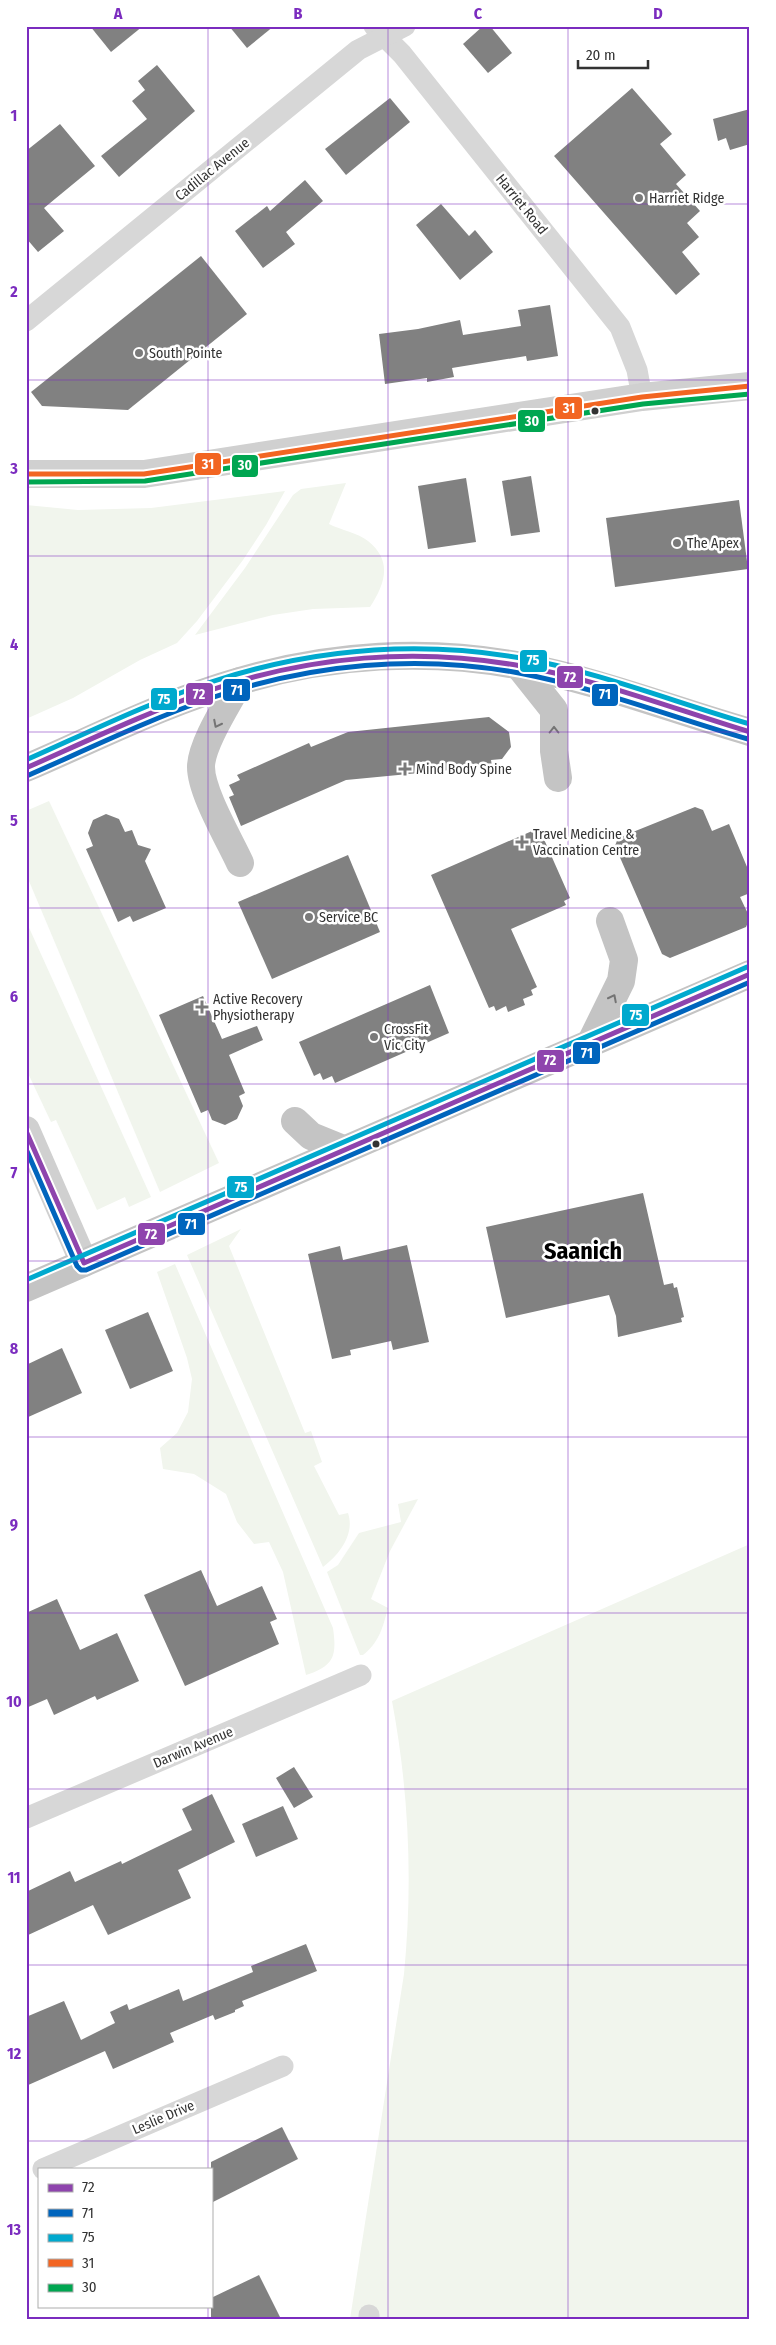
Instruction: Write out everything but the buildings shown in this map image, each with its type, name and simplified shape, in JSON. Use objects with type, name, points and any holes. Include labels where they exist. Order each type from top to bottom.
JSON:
[{"type":"highway","points":[[26,768],[159,710],[240,680],[310,665],[409,656],[468,658],[568,676],[677,710],[749,736]]},
{"type":"highway","points":[[519,666],[554,710],[554,751],[558,778]]},
{"type":"highway","points":[[240,680],[205,749],[201,768],[205,788],[240,863]]},
{"type":"highway","points":[[591,1042],[622,981],[624,960],[610,921]]},
{"type":"highway","points":[[26,1288],[745,973]]},
{"type":"highway","points":[[295,1121],[311,1136],[344,1149]]},
{"type":"street","name":"Cadillac Avenue","points":[[26,321],[358,50],[378,31],[405,26]]},
{"type":"street","name":"Harriet Road","points":[[378,31],[402,54],[620,327],[637,370],[642,397]]},
{"type":"street","points":[[26,474],[144,474],[642,397],[750,386]]},
{"type":"street","points":[[26,1130],[84,1263]]},
{"type":"street","name":"Darwin Avenue","points":[[26,1818],[361,1675]]},
{"type":"street","name":"Leslie Drive","points":[[46,2168],[283,2066]]},
{"type":"street","points":[[26,2176],[38,2171]]},
{"type":"shaded area","points":[[346,483],[329,524],[364,538],[376,549],[381,557],[384,565],[383,581],[370,607],[313,609],[273,615],[195,635],[245,568],[293,495],[301,489]]},
{"type":"shaded area","points":[[285,491],[243,560],[197,621],[177,643],[140,660],[73,698],[26,719],[26,505],[78,510],[151,508]]},
{"type":"shaded area","points":[[49,801],[219,1163],[160,1192],[26,874],[26,811]]},
{"type":"shaded area","points":[[26,921],[151,1197],[129,1207],[125,1197],[97,1210],[56,1120],[51,1122],[26,1069]]},
{"type":"shaded area","points":[[241,1229],[229,1246],[305,1433],[311,1431],[322,1462],[314,1466],[339,1515],[348,1513],[350,1521],[348,1536],[340,1550],[323,1567],[187,1255]]},
{"type":"shaded area","points":[[175,1264],[333,1628],[334,1653],[332,1659],[323,1668],[306,1675],[283,1572],[269,1542],[254,1544],[237,1522],[226,1494],[194,1474],[163,1469],[160,1448],[177,1433],[188,1412],[192,1379],[187,1358],[157,1272]]},
{"type":"shaded area","points":[[418,1499],[390,1551],[371,1599],[388,1608],[382,1628],[373,1645],[363,1655],[360,1655],[327,1572],[338,1565],[359,1533],[401,1522],[398,1504]]},
{"type":"shaded area","points":[[750,1544],[750,2319],[350,2319],[404,1974],[407,1940],[409,1871],[406,1803],[392,1701]]},
{"type":"transit line","name":"31","points":[[26,474],[144,474],[642,397],[750,386]]},
{"type":"transit line","name":"30","points":[[26,482],[145,481],[643,404],[750,394]]},
{"type":"transit line","name":"75","points":[[26,760],[141,709],[211,682],[287,662],[326,655],[403,649],[482,653],[550,664],[608,679],[750,724]]},
{"type":"transit line","name":"72","points":[[26,768],[141,717],[248,678],[325,662],[403,656],[482,660],[550,672],[608,687],[750,732]]},
{"type":"transit line","name":"71","points":[[29,775],[167,715],[214,697],[251,686],[327,670],[404,664],[481,667],[548,679],[748,739]]},
{"type":"transit line","name":"75","points":[[26,1280],[747,967]]},
{"type":"transit line","name":"72","points":[[26,1131],[84,1263],[750,974]]},
{"type":"transit line","name":"71","points":[[26,1149],[77,1266],[81,1270],[86,1270],[750,982]]},
{"type":"place","name":"Harriet Ridge","points":[[639,198]]},
{"type":"place","name":"South Pointe","points":[[139,353]]},
{"type":"place","name":"The Apex","points":[[677,543]]},
{"type":"place","name":"Mind Body Spine","points":[[405,769]]},
{"type":"place","name":"Travel Medicine & Vaccination Centre","points":[[522,842]]},
{"type":"place","name":"Service BC","points":[[309,917]]},
{"type":"place","name":"Active Recovery Physiotherapy","points":[[202,1007]]},
{"type":"place","name":"CrossFit Vic City","points":[[374,1037]]},
{"type":"district","name":"Saanich","points":[[583,1251]]}]
